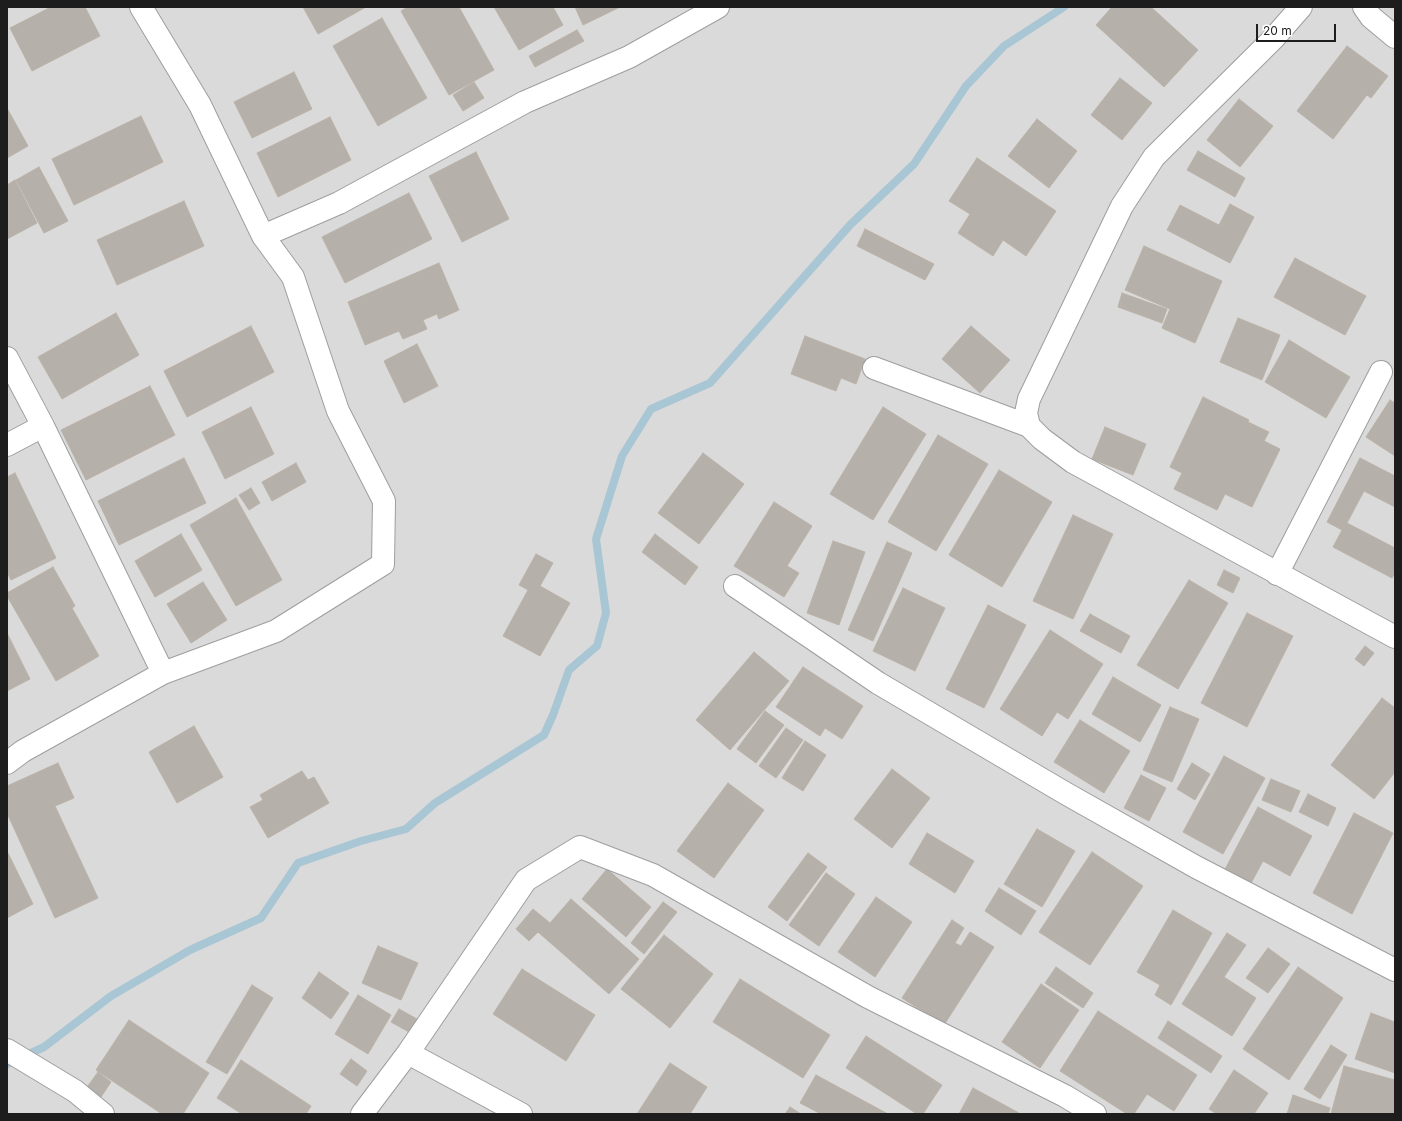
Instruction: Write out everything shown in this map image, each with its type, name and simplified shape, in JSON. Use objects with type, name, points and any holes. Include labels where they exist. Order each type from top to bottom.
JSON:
[{"type":"street","points":[[7,763],[22,750],[163,673],[276,631],[383,564],[384,501],[338,411],[293,277],[263,236],[200,105],[142,7]]},
{"type":"street","points":[[263,236],[339,203],[525,102],[628,57],[718,7]]},
{"type":"street","points":[[1029,426],[1026,413],[1029,399],[1126,200],[1154,157],[1273,39],[1301,7]]},
{"type":"street","points":[[1372,10],[1395,36]]},
{"type":"street","points":[[7,358],[43,426],[163,673]]},
{"type":"street","points":[[874,368],[1029,426],[1042,439],[1073,462],[1395,637]]},
{"type":"street","points":[[1277,574],[1382,372]]},
{"type":"street","points":[[7,445],[43,426]]},
{"type":"street","points":[[735,586],[878,683],[1065,793],[1196,867],[1395,970]]},
{"type":"street","points":[[362,1114],[408,1053],[526,880],[580,847],[653,875],[868,997],[1065,1096],[1095,1114]]},
{"type":"street","points":[[7,1050],[75,1091],[104,1114]]},
{"type":"street","points":[[408,1053],[521,1114]]},
{"type":"shaded area","points":[[7,7],[1395,7],[1395,1114],[7,1114]]},
{"type":"building","points":[[51,7],[85,7],[100,36],[32,71],[10,28]]},
{"type":"building","points":[[303,7],[366,7],[318,34]]},
{"type":"building","points":[[408,7],[459,7],[494,70],[449,95],[401,11]]},
{"type":"building","points":[[494,7],[553,7],[563,25],[519,50]]},
{"type":"building","points":[[575,7],[620,7],[583,25]]},
{"type":"building","points":[[1112,7],[1151,7],[1198,50],[1164,87],[1096,25]]},
{"type":"building","points":[[382,18],[427,98],[378,126],[333,46]]},
{"type":"building","points":[[577,30],[584,41],[535,67],[529,56]]},
{"type":"building","points":[[1347,46],[1388,76],[1371,98],[1367,95],[1333,139],[1297,111]]},
{"type":"building","points":[[294,72],[312,109],[252,138],[234,102]]},
{"type":"building","points":[[1120,78],[1152,103],[1122,140],[1091,115]]},
{"type":"building","points":[[474,82],[484,98],[463,111],[453,95]]},
{"type":"building","points":[[1239,99],[1273,126],[1240,167],[1207,140]]},
{"type":"building","points":[[7,108],[28,146],[7,158]]},
{"type":"building","points":[[141,116],[163,162],[74,205],[52,159]]},
{"type":"building","points":[[330,117],[351,160],[278,197],[257,153]]},
{"type":"building","points":[[1037,119],[1077,151],[1049,188],[1008,156]]},
{"type":"building","points":[[1198,151],[1245,178],[1235,197],[1187,170]]},
{"type":"building","points":[[476,152],[509,219],[462,242],[429,176]]},
{"type":"building","points":[[977,158],[1056,211],[1026,256],[1003,240],[993,256],[958,233],[970,214],[949,201]]},
{"type":"building","points":[[39,167],[68,221],[44,233],[16,180]]},
{"type":"building","points":[[15,180],[37,223],[7,239],[7,185]]},
{"type":"building","points":[[409,193],[432,239],[345,283],[322,237]]},
{"type":"building","points":[[184,201],[204,246],[117,285],[97,240]]},
{"type":"building","points":[[1230,204],[1254,217],[1230,263],[1167,230],[1180,205],[1219,225]]},
{"type":"building","points":[[865,229],[934,264],[925,280],[857,246]]},
{"type":"building","points":[[1144,246],[1222,281],[1195,343],[1162,328],[1170,309],[1125,290]]},
{"type":"building","points":[[1295,258],[1366,296],[1345,335],[1274,297]]},
{"type":"building","points":[[439,263],[459,310],[439,319],[437,314],[423,320],[427,329],[403,339],[399,331],[365,345],[348,302]]},
{"type":"building","points":[[1122,293],[1167,309],[1162,323],[1118,307]]},
{"type":"building","points":[[116,313],[139,355],[62,399],[38,357]]},
{"type":"building","points":[[1238,318],[1280,335],[1262,380],[1220,362]]},
{"type":"building","points":[[251,326],[274,372],[187,417],[164,371]]},
{"type":"building","points":[[971,326],[1010,360],[980,393],[942,359]]},
{"type":"building","points":[[805,336],[865,359],[856,384],[841,378],[836,391],[791,374]]},
{"type":"building","points":[[1289,340],[1350,377],[1326,418],[1265,382]]},
{"type":"building","points":[[417,344],[438,386],[404,403],[384,361]]},
{"type":"building","points":[[150,386],[175,435],[86,480],[61,430]]},
{"type":"building","points":[[1203,397],[1249,420],[1248,422],[1269,432],[1264,441],[1280,449],[1252,507],[1225,494],[1217,510],[1174,489],[1182,473],[1170,467]]},
{"type":"building","points":[[1390,400],[1395,403],[1395,456],[1366,437]]},
{"type":"building","points":[[251,407],[274,454],[225,479],[202,432]]},
{"type":"building","points":[[883,407],[926,434],[873,520],[830,494]]},
{"type":"building","points":[[1105,427],[1146,444],[1133,475],[1092,459]]},
{"type":"building","points":[[938,435],[988,464],[936,551],[888,522]]},
{"type":"building","points":[[703,453],[744,484],[699,544],[658,513]]},
{"type":"building","points":[[184,458],[206,503],[119,545],[98,501]]},
{"type":"building","points":[[1360,458],[1395,476],[1395,507],[1364,491],[1347,523],[1395,548],[1395,572],[1392,578],[1333,547],[1342,530],[1327,522]]},
{"type":"building","points":[[296,463],[306,482],[272,501],[262,482]]},
{"type":"building","points":[[999,470],[1052,502],[1002,587],[949,555]]},
{"type":"building","points":[[15,473],[56,558],[11,580],[7,572],[7,477]]},
{"type":"building","points":[[251,488],[260,503],[249,510],[239,495]]},
{"type":"building","points":[[236,498],[282,580],[236,606],[190,525]]},
{"type":"building","points":[[774,502],[812,526],[787,566],[799,573],[784,597],[734,566]]},
{"type":"building","points":[[1073,515],[1113,534],[1073,619],[1033,601]]},
{"type":"building","points":[[181,534],[202,570],[155,597],[135,561]]},
{"type":"building","points":[[655,534],[698,567],[685,585],[642,552]]},
{"type":"building","points":[[833,541],[865,552],[839,625],[807,613]]},
{"type":"building","points":[[887,542],[912,553],[873,641],[848,630]]},
{"type":"building","points":[[536,554],[553,563],[540,586],[570,603],[540,656],[503,636],[528,590],[519,585]]},
{"type":"building","points":[[53,567],[75,606],[72,608],[99,656],[56,681],[7,596],[7,593]]},
{"type":"building","points":[[1224,570],[1240,578],[1233,593],[1217,585]]},
{"type":"building","points":[[1189,580],[1228,603],[1178,689],[1137,665]]},
{"type":"building","points":[[203,582],[227,620],[191,643],[167,604]]},
{"type":"building","points":[[903,588],[945,608],[915,671],[873,651]]},
{"type":"building","points":[[988,605],[1026,625],[984,708],[946,689]]},
{"type":"building","points":[[1247,613],[1293,636],[1247,727],[1201,703]]},
{"type":"building","points":[[1090,614],[1130,636],[1121,653],[1080,631]]},
{"type":"building","points":[[1050,630],[1103,664],[1068,719],[1057,712],[1042,736],[1000,709]]},
{"type":"building","points":[[7,633],[30,679],[7,691]]},
{"type":"building","points":[[1365,646],[1374,653],[1364,666],[1355,659]]},
{"type":"building","points":[[754,652],[789,681],[730,750],[696,720]]},
{"type":"building","points":[[803,667],[863,706],[842,739],[825,728],[820,736],[776,707]]},
{"type":"building","points":[[1113,677],[1161,705],[1140,742],[1092,714]]},
{"type":"building","points":[[1382,698],[1395,708],[1395,772],[1374,799],[1331,765]]},
{"type":"building","points":[[1170,707],[1199,719],[1172,782],[1143,770]]},
{"type":"building","points":[[765,711],[784,725],[756,763],[737,749]]},
{"type":"building","points":[[1080,720],[1130,751],[1104,793],[1054,762]]},
{"type":"building","points":[[194,726],[223,777],[177,803],[149,752]]},
{"type":"building","points":[[786,728],[803,740],[776,778],[759,766]]},
{"type":"building","points":[[805,741],[826,755],[803,791],[782,778]]},
{"type":"building","points":[[1224,756],[1265,778],[1223,854],[1183,832]]},
{"type":"building","points":[[58,763],[74,798],[55,806],[98,898],[55,918],[7,813],[7,786]]},
{"type":"building","points":[[1192,763],[1210,774],[1195,800],[1177,789]]},
{"type":"building","points":[[892,769],[930,798],[892,848],[854,819]]},
{"type":"building","points":[[302,771],[308,780],[314,777],[329,803],[268,838],[250,807],[263,800],[260,795]]},
{"type":"building","points":[[1141,775],[1166,788],[1149,821],[1124,808]]},
{"type":"building","points":[[1271,779],[1300,791],[1291,812],[1262,800]]},
{"type":"building","points":[[728,783],[764,810],[714,878],[677,851]]},
{"type":"building","points":[[1308,794],[1336,808],[1328,826],[1299,812]]},
{"type":"building","points":[[1258,807],[1312,836],[1290,876],[1263,861],[1249,887],[1223,873]]},
{"type":"building","points":[[1354,813],[1393,833],[1352,914],[1313,893]]},
{"type":"building","points":[[1037,829],[1075,851],[1042,907],[1004,884]]},
{"type":"building","points":[[927,833],[974,861],[955,893],[909,864]]},
{"type":"building","points":[[7,851],[33,904],[7,918]]},
{"type":"building","points":[[1092,852],[1143,886],[1090,965],[1039,932]]},
{"type":"building","points":[[808,853],[827,867],[787,921],[768,907]]},
{"type":"building","points":[[607,869],[651,907],[626,937],[582,899]]},
{"type":"building","points":[[826,873],[855,894],[819,946],[789,925]]},
{"type":"building","points":[[999,888],[1036,911],[1021,935],[985,911]]},
{"type":"building","points":[[876,897],[912,922],[875,977],[838,952]]},
{"type":"building","points":[[571,899],[639,959],[609,994],[538,932],[529,941],[516,929],[533,909],[550,923]]},
{"type":"building","points":[[663,902],[677,912],[644,954],[631,943]]},
{"type":"building","points":[[1173,910],[1212,933],[1171,1005],[1155,995],[1160,985],[1137,972]]},
{"type":"building","points":[[952,920],[964,928],[955,943],[961,946],[970,932],[994,947],[944,1025],[902,998]]},
{"type":"building","points":[[1227,933],[1246,945],[1224,977],[1256,998],[1232,1036],[1182,1004]]},
{"type":"building","points":[[664,935],[713,974],[670,1028],[621,989]]},
{"type":"building","points":[[378,946],[418,963],[401,1000],[362,983]]},
{"type":"building","points":[[1268,948],[1290,964],[1268,993],[1246,978]]},
{"type":"building","points":[[1056,967],[1093,993],[1083,1008],[1045,983]]},
{"type":"building","points":[[1298,967],[1343,998],[1289,1080],[1243,1049]]},
{"type":"building","points":[[522,969],[595,1015],[566,1061],[493,1014]]},
{"type":"building","points":[[319,972],[349,993],[331,1019],[302,998]]},
{"type":"building","points":[[740,979],[830,1035],[803,1078],[713,1022]]},
{"type":"building","points":[[1041,984],[1079,1010],[1040,1068],[1002,1042]]},
{"type":"building","points":[[252,985],[273,998],[227,1074],[206,1062]]},
{"type":"building","points":[[358,995],[391,1015],[368,1054],[335,1034]]},
{"type":"building","points":[[399,1009],[417,1019],[409,1032],[391,1022]]},
{"type":"building","points":[[1098,1011],[1197,1075],[1174,1111],[1147,1094],[1134,1114],[1127,1114],[1060,1071]]},
{"type":"building","points":[[1371,1013],[1395,1022],[1395,1073],[1355,1059]]},
{"type":"building","points":[[129,1020],[209,1073],[183,1114],[162,1114],[96,1070]]},
{"type":"building","points":[[1168,1021],[1222,1056],[1211,1073],[1158,1038]]},
{"type":"building","points":[[866,1036],[942,1085],[923,1114],[917,1114],[846,1068]]},
{"type":"building","points":[[1331,1045],[1347,1055],[1320,1099],[1304,1089]]},
{"type":"building","points":[[351,1059],[367,1071],[357,1086],[340,1074]]},
{"type":"building","points":[[241,1060],[311,1106],[306,1114],[242,1114],[217,1098]]},
{"type":"building","points":[[670,1063],[707,1087],[690,1114],[637,1114]]},
{"type":"building","points":[[1344,1066],[1395,1080],[1395,1114],[1331,1114]]},
{"type":"building","points":[[1234,1070],[1268,1093],[1254,1114],[1217,1114],[1209,1109]]},
{"type":"building","points":[[98,1072],[111,1082],[99,1100],[85,1090]]},
{"type":"building","points":[[816,1075],[888,1114],[821,1114],[800,1103]]},
{"type":"building","points":[[973,1088],[1019,1113],[1019,1114],[959,1114]]},
{"type":"building","points":[[1293,1095],[1330,1108],[1328,1114],[1287,1114]]},
{"type":"building","points":[[790,1107],[801,1114],[785,1114]]},
{"type":"waterway","points":[[7,1064],[44,1047],[111,996],[190,950],[261,918],[298,863],[361,841],[406,829],[435,803],[544,735],[553,715],[569,670],[597,646],[606,613],[596,539],[622,456],[651,409],[710,383],[850,225],[914,164],[966,86],[1004,46],[1064,7]]}]
